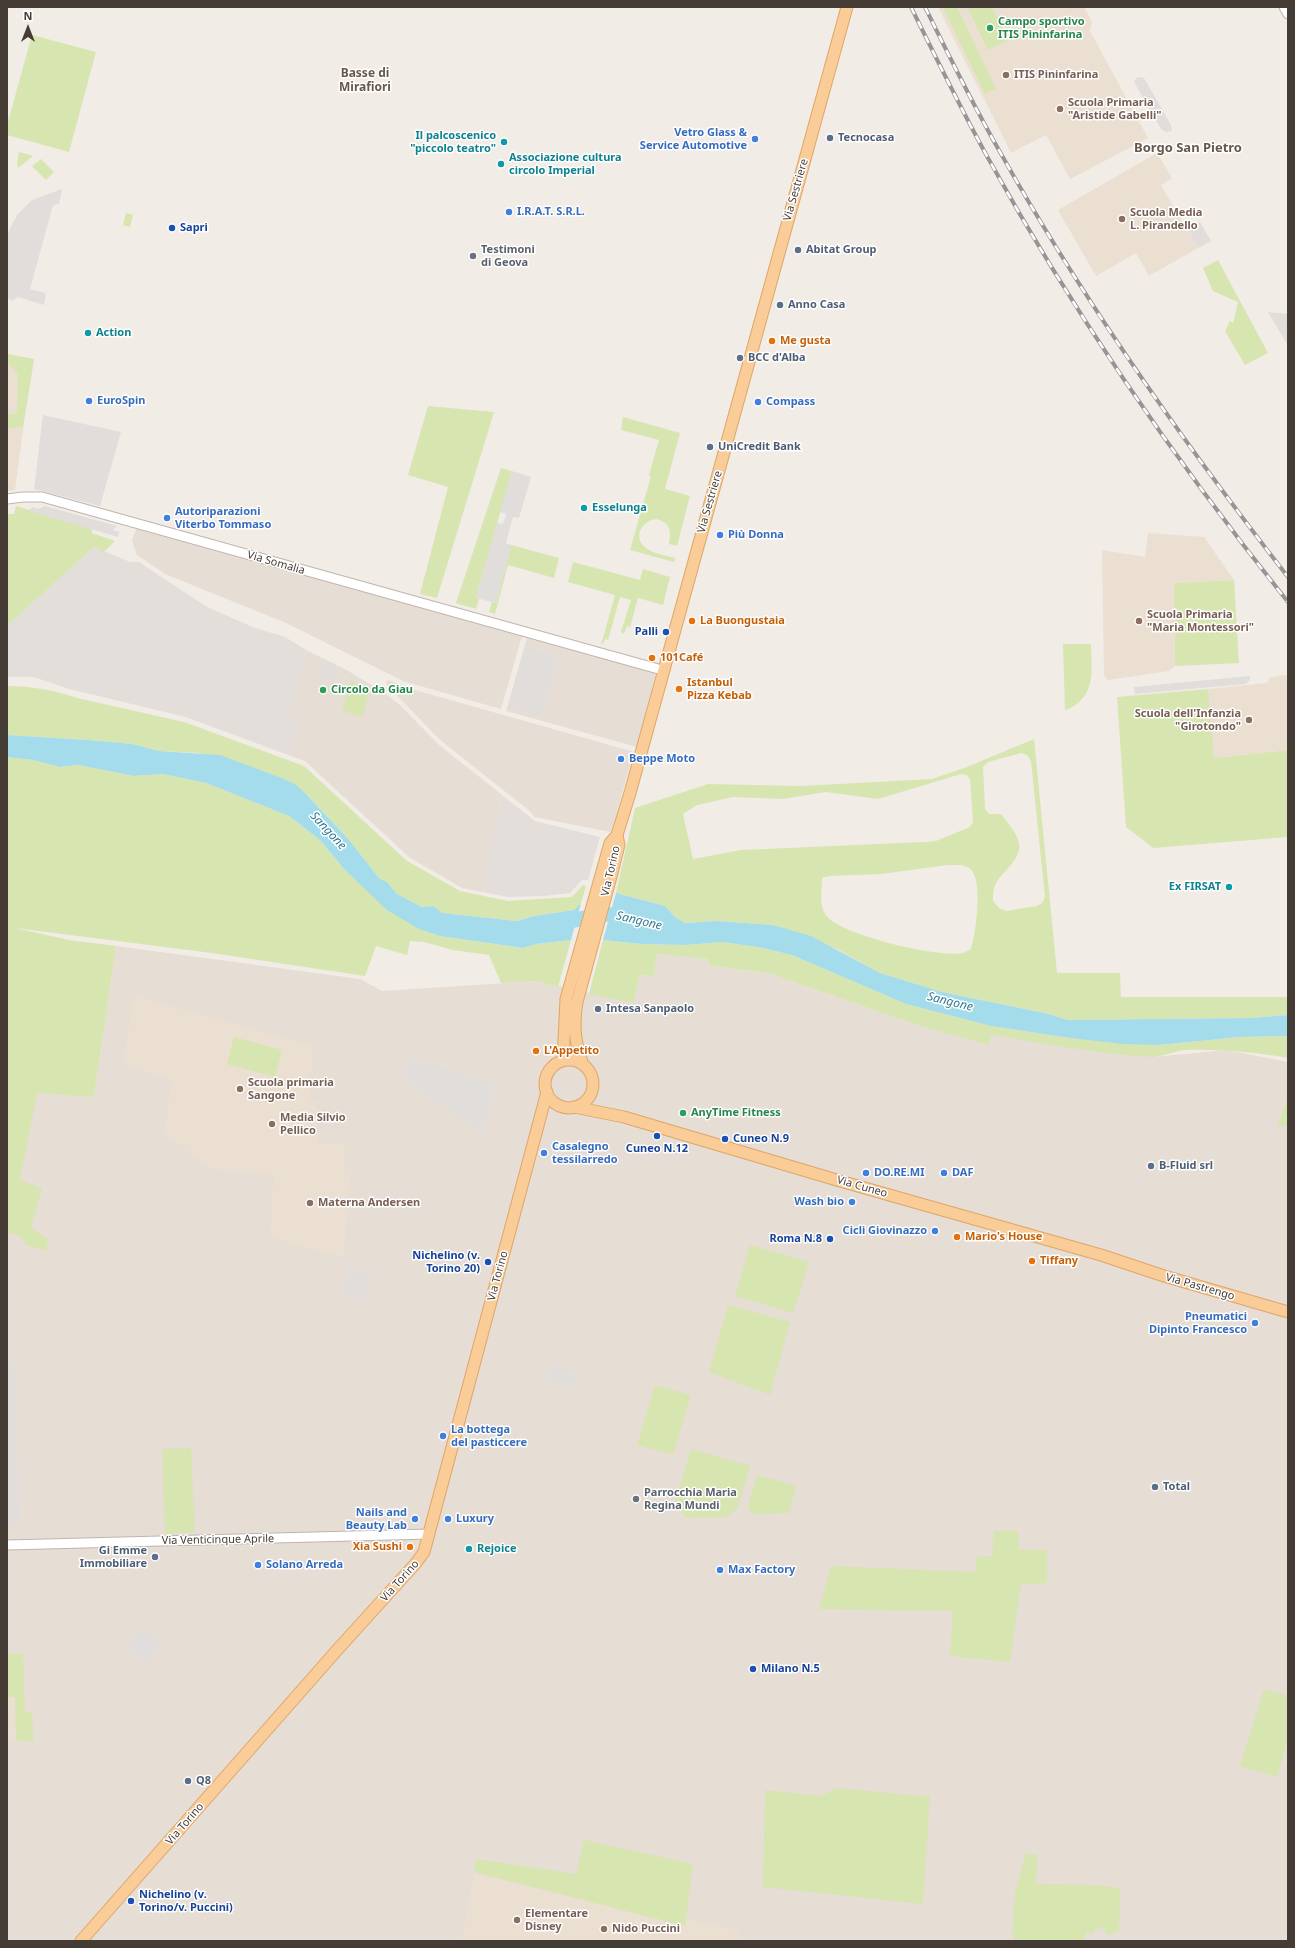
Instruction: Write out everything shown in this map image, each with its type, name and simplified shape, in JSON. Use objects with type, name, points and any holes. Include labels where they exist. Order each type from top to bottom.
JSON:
[{"type":"main road","name":"Via Sestriere","points":[[617,835],[630,793],[662,670],[751,356],[847,7]]},
{"type":"main road","name":"Via Torino","points":[[563,1061],[565,1006],[576,984],[607,871],[619,845],[617,835]]},
{"type":"main road","name":"Via Torino","points":[[576,984],[574,1034],[583,1066]]},
{"type":"main road","points":[[563,1061],[570,1061],[583,1066],[591,1077],[591,1094],[595,1103],[612,1113],[574,1107],[564,1108],[555,1104],[546,1094],[545,1082],[549,1071],[563,1061]]},
{"type":"main road","name":"Via Torino","points":[[81,1941],[338,1649],[416,1563],[424,1552],[546,1094]]},
{"type":"main road","points":[[574,1107],[583,1103],[591,1094]]},
{"type":"main road","points":[[538,1124],[550,1106],[555,1104]]},
{"type":"main road","name":"Via Cuneo","points":[[612,1113],[1112,1258]]},
{"type":"main road","name":"Via Pastrengo","points":[[1112,1258],[1164,1276],[1288,1312]]},
{"type":"street","points":[[1284,7],[1288,14]]},
{"type":"street","name":"Via Somalia","points":[[7,499],[42,497],[662,670]]},
{"type":"street","name":"Via Venticinque Aprile","points":[[7,1545],[428,1534]]},
{"type":"shaded area","points":[[938,7],[1084,7],[1092,22],[1090,31],[1148,138],[1070,179],[1046,135],[1011,153]]},
{"type":"shaded area","points":[[1136,78],[1144,78],[1171,125],[1172,131],[1166,132],[1161,129],[1152,114],[1134,82]]},
{"type":"shaded area","name":"Scuola Media L. Pirandello","points":[[1157,153],[1172,178],[1161,185],[1198,248],[1149,276],[1136,253],[1096,276],[1058,210]]},
{"type":"shaded area","points":[[62,189],[59,204],[53,205],[30,289],[46,293],[44,305],[18,297],[11,301],[7,297],[7,238],[10,228],[18,214],[32,200]]},
{"type":"shaded area","points":[[1200,222],[1211,241],[1198,248],[1187,229]]},
{"type":"shaded area","points":[[1268,312],[1288,314],[1288,344],[1287,344]]},
{"type":"shaded area","points":[[7,354],[34,359],[15,490],[7,491]]},
{"type":"shaded area","points":[[43,415],[121,432],[100,506],[34,489]]},
{"type":"shaded area","points":[[512,471],[531,477],[519,518],[513,517],[506,543],[511,545],[496,603],[476,598],[497,523],[503,524],[506,514],[500,512]]},
{"type":"shaded area","points":[[45,506],[117,526],[113,530],[119,532],[118,537],[29,511],[32,507],[38,509]]},
{"type":"shaded area","points":[[136,529],[522,636],[501,709],[403,681],[286,623],[165,574],[137,555],[132,541]]},
{"type":"shaded area","name":"Scuola Primaria \"Maria Montessori\"","points":[[1148,533],[1204,537],[1234,580],[1174,583],[1175,666],[1169,671],[1108,680],[1104,675],[1102,550],[1145,557]]},
{"type":"shaded area","points":[[94,547],[130,562],[139,562],[207,607],[255,628],[285,637],[308,651],[288,715],[299,726],[288,755],[186,717],[69,689],[34,677],[7,677],[7,626]]},
{"type":"shaded area","points":[[527,638],[656,673],[637,747],[506,711]]},
{"type":"shaded area","points":[[525,648],[558,657],[541,716],[509,707]]},
{"type":"shaded area","points":[[308,651],[345,669],[386,694],[400,705],[439,745],[502,795],[483,892],[462,888],[409,857],[305,761],[288,755],[299,726],[288,715]]},
{"type":"shaded area","points":[[322,659],[337,668],[333,683],[319,677],[318,674]]},
{"type":"shaded area","points":[[1250,676],[1250,680],[1246,684],[1135,694],[1134,687]]},
{"type":"shaded area","name":"Scuola dell'Infanzia \"Girotondo\"","points":[[1288,676],[1288,750],[1213,758],[1208,689],[1267,683],[1271,677]]},
{"type":"shaded area","points":[[388,680],[408,688],[634,752],[611,832],[534,817],[531,812],[439,739],[386,684]]},
{"type":"shaded area","points":[[502,795],[535,821],[600,837],[588,880],[582,880],[570,893],[544,896],[508,897],[483,892]]},
{"type":"shaded area","points":[[116,946],[360,979],[382,991],[537,981],[634,1003],[640,974],[654,977],[655,954],[709,959],[708,965],[768,973],[917,1025],[989,1044],[991,1035],[1154,1057],[1226,1050],[1288,1062],[1288,1941],[7,1941],[7,1082],[94,1097]]},
{"type":"shaded area","points":[[134,996],[313,1046],[309,1101],[317,1101],[318,1143],[345,1144],[345,1174],[350,1174],[344,1256],[292,1245],[270,1232],[274,1174],[212,1169],[164,1134],[172,1080],[123,1065]]},
{"type":"shaded area","points":[[409,1058],[495,1084],[482,1133],[404,1079]]},
{"type":"shaded area","points":[[348,1269],[373,1274],[365,1301],[344,1294]]},
{"type":"shaded area","points":[[7,1363],[14,1363],[20,1526],[7,1526]]},
{"type":"shaded area","points":[[551,1365],[579,1374],[574,1390],[546,1380]]},
{"type":"shaded area","points":[[143,1627],[163,1645],[146,1664],[125,1647]]},
{"type":"shaded area","points":[[7,1697],[15,1697],[16,1740],[7,1741]]},
{"type":"shaded area","points":[[474,1872],[685,1926],[686,1919],[738,1930],[738,1941],[462,1941]]},
{"type":"green space","points":[[943,7],[957,7],[996,89],[985,94]]},
{"type":"green space","name":"Campo sportivo ITIS Pininfarina","points":[[967,7],[992,7],[1008,40],[988,50]]},
{"type":"green space","points":[[32,35],[96,52],[69,152],[7,135],[7,125]]},
{"type":"green space","points":[[19,152],[33,156],[18,168],[17,164]]},
{"type":"green space","points":[[41,159],[54,172],[46,180],[32,166]]},
{"type":"green space","points":[[126,213],[133,215],[130,227],[123,225]]},
{"type":"green space","points":[[1218,260],[1268,353],[1245,365],[1225,331],[1230,321],[1233,323],[1238,302],[1213,291],[1203,268]]},
{"type":"green space","points":[[7,354],[34,359],[23,427],[7,429],[7,415],[17,413],[18,375],[7,361]]},
{"type":"green space","points":[[428,406],[494,412],[437,598],[420,594],[448,487],[408,475]]},
{"type":"green space","points":[[623,417],[680,433],[665,489],[690,496],[677,546],[669,544],[669,528],[665,523],[657,519],[647,522],[639,534],[641,543],[645,547],[655,553],[675,558],[674,562],[630,550],[651,476],[649,475],[659,440],[621,430]]},
{"type":"green space","points":[[501,468],[512,471],[476,598],[479,599],[476,609],[456,603]]},
{"type":"green space","points":[[16,506],[92,529],[92,533],[115,541],[104,552],[94,547],[7,626],[7,514],[14,514]]},
{"type":"green space","points":[[511,545],[559,558],[554,578],[508,565],[495,614],[489,612],[492,602],[496,603]]},
{"type":"green space","points":[[573,562],[640,580],[643,569],[670,577],[663,605],[638,598],[630,627],[627,626],[624,634],[621,632],[631,600],[620,597],[608,640],[605,639],[601,645],[615,595],[568,582]]},
{"type":"green space","points":[[1234,580],[1239,663],[1175,666],[1174,583]]},
{"type":"green space","points":[[1063,644],[1091,644],[1092,660],[1088,690],[1078,703],[1065,710]]},
{"type":"green space","points":[[351,681],[371,687],[362,717],[342,711]]},
{"type":"green space","points":[[7,686],[51,691],[184,722],[304,766],[407,861],[460,891],[508,901],[572,897],[583,885],[586,886],[581,903],[574,910],[534,916],[517,921],[441,913],[433,906],[422,907],[397,894],[387,882],[379,878],[350,841],[305,793],[200,753],[159,751],[133,744],[7,735]]},
{"type":"green space","points":[[1208,689],[1214,758],[1288,750],[1288,837],[1153,848],[1126,827],[1117,697]]},
{"type":"green space","points":[[1034,739],[1057,973],[1120,973],[1121,997],[1288,997],[1288,1015],[1250,1018],[1068,1020],[1049,1014],[942,992],[880,973],[837,949],[773,925],[717,921],[685,923],[675,917],[665,906],[616,893],[635,808],[708,784],[801,786],[932,779],[967,767]],"holes":[[[1021,753],[1027,755],[1031,761],[1045,897],[1042,903],[1037,906],[1006,911],[999,908],[993,901],[996,883],[1015,860],[1018,854],[1019,843],[1014,832],[1001,814],[989,814],[985,809],[983,767],[988,762]],[[961,774],[967,775],[970,780],[973,822],[970,827],[936,841],[741,850],[693,859],[683,814],[697,805],[733,797],[783,799],[826,792],[878,799]],[[948,865],[962,865],[969,868],[974,873],[978,894],[977,919],[971,949],[963,953],[951,954],[933,952],[890,943],[849,930],[834,922],[825,914],[821,902],[822,878],[829,876],[881,874]]]},
{"type":"green space","points":[[7,757],[33,760],[60,767],[78,765],[134,776],[163,774],[206,783],[289,816],[321,841],[344,869],[419,929],[440,936],[523,948],[536,944],[571,940],[558,987],[537,981],[501,983],[489,955],[453,950],[424,942],[410,941],[407,955],[376,946],[365,976],[212,953],[15,928],[69,940],[116,946],[94,1097],[37,1093],[20,1180],[42,1188],[31,1228],[48,1239],[46,1251],[26,1245],[21,1236],[7,1232]]},
{"type":"green space","points":[[603,940],[641,944],[686,945],[722,942],[758,947],[792,955],[906,1004],[991,1026],[1070,1038],[1159,1045],[1240,1037],[1288,1036],[1288,1058],[1262,1054],[1211,1050],[1185,1050],[1156,1057],[1132,1056],[991,1035],[989,1045],[917,1025],[768,973],[708,965],[709,959],[656,954],[654,977],[640,974],[634,1003],[589,994]]},
{"type":"green space","points":[[234,1037],[282,1050],[275,1077],[227,1064]]},
{"type":"green space","points":[[1288,1098],[1288,1125],[1277,1127]]},
{"type":"green space","points":[[750,1245],[809,1262],[793,1313],[735,1296]]},
{"type":"green space","points":[[728,1305],[790,1322],[770,1395],[709,1372]]},
{"type":"green space","points":[[655,1385],[691,1395],[673,1455],[637,1445]]},
{"type":"green space","points":[[191,1448],[195,1532],[165,1534],[162,1449]]},
{"type":"green space","points":[[691,1449],[750,1466],[737,1509],[726,1517],[686,1518],[675,1502]]},
{"type":"green space","points":[[757,1475],[796,1486],[789,1513],[753,1514],[748,1507]]},
{"type":"green space","points":[[994,1531],[1018,1531],[1019,1550],[1047,1550],[1047,1583],[1021,1584],[1010,1662],[950,1656],[953,1611],[819,1609],[831,1566],[975,1572],[976,1557],[992,1556]]},
{"type":"green space","points":[[7,1654],[23,1654],[25,1712],[32,1713],[34,1742],[16,1740],[15,1697],[7,1697]]},
{"type":"green space","points":[[1264,1689],[1288,1696],[1288,1740],[1277,1777],[1240,1766]]},
{"type":"green space","points":[[837,1788],[930,1797],[923,1904],[763,1887],[765,1790],[821,1796]]},
{"type":"green space","points":[[584,1840],[693,1864],[685,1926],[474,1872],[476,1859],[576,1874]]},
{"type":"green space","points":[[1026,1853],[1037,1855],[1036,1884],[1094,1885],[1120,1888],[1119,1931],[1106,1935],[1105,1929],[1100,1928],[1094,1930],[1093,1934],[1087,1932],[1083,1941],[1015,1941],[1012,1933],[1015,1893]]},
{"type":"water","points":[[7,735],[133,744],[159,751],[220,755],[295,784],[350,841],[379,878],[387,882],[397,894],[422,907],[433,906],[442,913],[517,921],[534,916],[574,910],[581,903],[571,940],[536,944],[523,948],[440,936],[419,929],[387,910],[344,869],[321,841],[289,816],[206,783],[163,774],[134,776],[78,765],[60,767],[33,760],[7,757]]},
{"type":"water","points":[[616,893],[665,906],[675,917],[685,923],[717,921],[773,925],[811,936],[880,973],[942,992],[1049,1014],[1068,1020],[1250,1018],[1288,1015],[1288,1036],[1240,1037],[1159,1045],[1124,1044],[1070,1038],[991,1026],[906,1004],[792,955],[758,947],[722,942],[686,945],[641,944],[603,940]]},
{"type":"waterway","name":"Sangone","points":[[558,923],[607,914],[630,919]]},
{"type":"railway","points":[[911,7],[958,102],[988,158],[1021,216],[1091,330],[1167,442],[1206,496],[1288,602]]},
{"type":"railway","points":[[925,7],[961,80],[990,134],[1032,208],[1100,317],[1173,423],[1288,577]]},
{"type":"place","name":"Campo sportivo ITIS Pininfarina","points":[[990,28]]},
{"type":"place","name":"ITIS Pininfarina","points":[[1006,75]]},
{"type":"place","name":"Scuola Primaria \"Aristide Gabelli\"","points":[[1060,109]]},
{"type":"place","name":"Tecnocasa","points":[[830,138]]},
{"type":"place","name":"Vetro Glass & Service Automotive","points":[[755,139]]},
{"type":"place","name":"Il palcoscenico \"piccolo teatro\"","points":[[504,142]]},
{"type":"place","name":"Associazione cultura circolo Imperial","points":[[501,164]]},
{"type":"place","name":"I.R.A.T. S.R.L.","points":[[509,212]]},
{"type":"place","name":"Scuola Media L. Pirandello","points":[[1122,219]]},
{"type":"place","name":"Sapri","points":[[172,228]]},
{"type":"place","name":"Abitat Group","points":[[798,250]]},
{"type":"place","name":"Testimoni di Geova","points":[[473,256]]},
{"type":"place","name":"Anno Casa","points":[[780,305]]},
{"type":"place","name":"Action","points":[[88,333]]},
{"type":"place","name":"Me gusta","points":[[772,341]]},
{"type":"place","name":"BCC d'Alba","points":[[740,358]]},
{"type":"place","name":"EuroSpin","points":[[89,401]]},
{"type":"place","name":"Compass","points":[[758,402]]},
{"type":"place","name":"UniCredit Bank","points":[[710,447]]},
{"type":"place","name":"Esselunga","points":[[584,508]]},
{"type":"place","name":"Autoriparazioni Viterbo Tommaso","points":[[167,518]]},
{"type":"place","name":"Più Donna","points":[[720,535]]},
{"type":"place","name":"La Buongustaia","points":[[692,621]]},
{"type":"place","name":"Scuola Primaria \"Maria Montessori\"","points":[[1139,621]]},
{"type":"place","name":"Palli","points":[[666,632]]},
{"type":"place","name":"101Café","points":[[652,658]]},
{"type":"place","name":"Istanbul Pizza Kebab","points":[[679,689]]},
{"type":"place","name":"Circolo da Giau","points":[[323,690]]},
{"type":"place","name":"Scuola dell'Infanzia \"Girotondo\"","points":[[1249,720]]},
{"type":"place","name":"Beppe Moto","points":[[621,759]]},
{"type":"place","name":"Ex FIRSAT","points":[[1229,887]]},
{"type":"place","name":"Intesa Sanpaolo","points":[[598,1009]]},
{"type":"place","name":"L'Appetito","points":[[536,1051]]},
{"type":"place","name":"Scuola primaria Sangone","points":[[240,1089]]},
{"type":"place","name":"AnyTime Fitness","points":[[683,1113]]},
{"type":"place","name":"Media Silvio Pellico","points":[[272,1124]]},
{"type":"place","name":"Cuneo N.12","points":[[657,1136]]},
{"type":"place","name":"Cuneo N.9","points":[[725,1139]]},
{"type":"place","name":"Casalegno tessilarredo","points":[[544,1153]]},
{"type":"place","name":"B-Fluid srl","points":[[1151,1166]]},
{"type":"place","name":"DO.RE.MI","points":[[866,1173]]},
{"type":"place","name":"DAF","points":[[944,1173]]},
{"type":"place","name":"Wash bio","points":[[852,1202]]},
{"type":"place","name":"Materna Andersen","points":[[310,1203]]},
{"type":"place","name":"Cicli Giovinazzo","points":[[935,1231]]},
{"type":"place","name":"Mario's House","points":[[957,1237]]},
{"type":"place","name":"Roma N.8","points":[[830,1239]]},
{"type":"place","name":"Tiffany","points":[[1032,1261]]},
{"type":"place","name":"Nichelino (v. Torino 20)","points":[[488,1262]]},
{"type":"place","name":"Pneumatici Dipinto Francesco","points":[[1255,1323]]},
{"type":"place","name":"La bottega del pasticcere","points":[[443,1436]]},
{"type":"place","name":"Total","points":[[1155,1487]]},
{"type":"place","name":"Parrocchia Maria Regina Mundi","points":[[636,1499]]},
{"type":"place","name":"Nails and Beauty Lab","points":[[415,1519]]},
{"type":"place","name":"Luxury","points":[[448,1519]]},
{"type":"place","name":"Xia Sushi","points":[[410,1547]]},
{"type":"place","name":"Rejoice","points":[[469,1549]]},
{"type":"place","name":"Gi Emme Immobiliare","points":[[155,1557]]},
{"type":"place","name":"Solano Arreda","points":[[258,1565]]},
{"type":"place","name":"Max Factory","points":[[720,1570]]},
{"type":"place","name":"Milano N.5","points":[[753,1669]]},
{"type":"place","name":"Q8","points":[[188,1781]]},
{"type":"place","name":"Nichelino (v. Torino/v. Puccini)","points":[[131,1901]]},
{"type":"place","name":"Elementare Disney","points":[[517,1920]]},
{"type":"place","name":"Nido Puccini","points":[[604,1929]]},
{"type":"district","name":"Basse di Mirafiori","points":[[365,81]]},
{"type":"district","name":"Borgo San Pietro","points":[[1188,148]]}]
